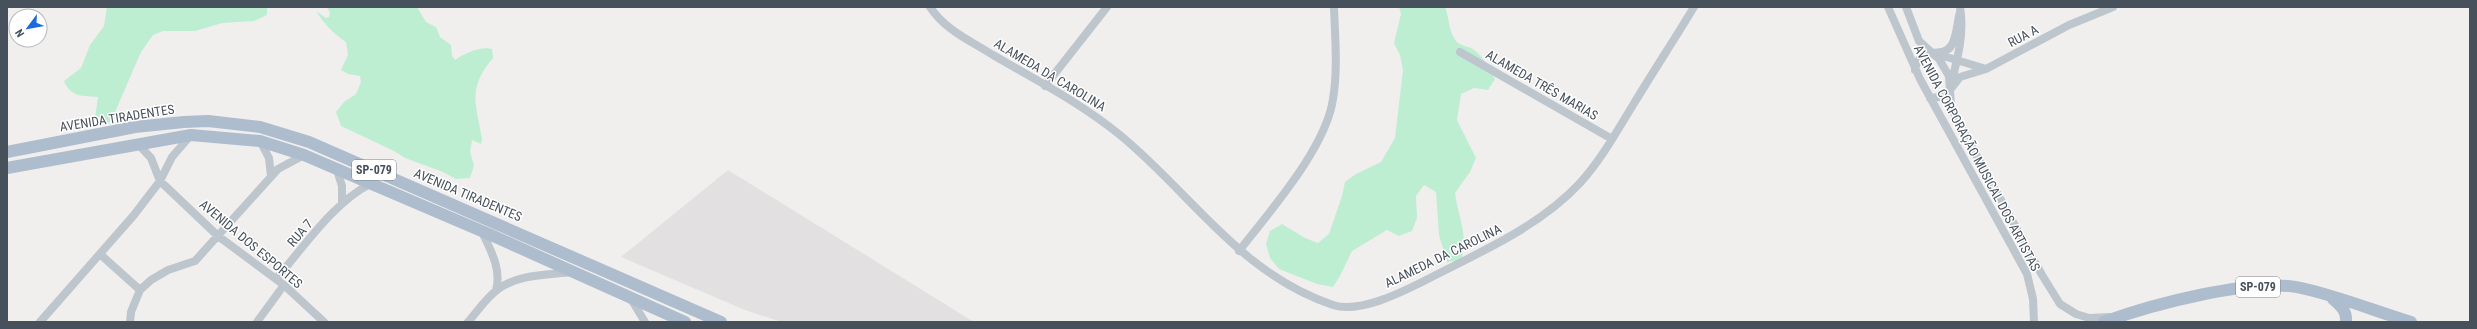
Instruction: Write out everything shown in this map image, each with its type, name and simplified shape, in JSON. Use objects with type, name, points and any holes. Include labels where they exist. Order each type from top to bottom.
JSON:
[{"type":"main road","name":"AVENIDA TIRADENTES","points":[[7,152],[159,124],[208,121],[260,127],[309,142],[721,322]]},
{"type":"main road","name":"SP-079","points":[[7,168],[191,135],[260,141],[304,155],[481,230],[685,322]]},
{"type":"main road","name":"SP-079","points":[[2104,322],[2120,316],[2232,289],[2270,286],[2300,288],[2411,322]]},
{"type":"main road","points":[[2332,298],[2343,308],[2347,315],[2346,322]]},
{"type":"street","name":"ALAMEDA DA CAROLINA","points":[[930,7],[950,28],[1045,86],[1093,113],[1142,153],[1215,229],[1261,269],[1316,298],[1335,306],[1348,308],[1364,306],[1418,284],[1533,222],[1579,184],[1612,139],[1694,7]]},
{"type":"street","points":[[1045,86],[1106,7]]},
{"type":"street","points":[[1239,250],[1285,192],[1322,134],[1329,118],[1334,92],[1334,7]]},
{"type":"street","name":"AVENIDA CORPORAÇÃO MUSICAL DOS ARTISTAS","points":[[1888,7],[1915,70],[2029,282],[2033,299],[2034,322]]},
{"type":"street","name":"AVENIDA CORPORAÇÃO MUSICAL DOS ARTISTAS","points":[[1906,7],[1915,33],[1930,52],[1939,59],[1949,76],[1949,92],[1956,118],[2042,275],[2060,304],[2076,314],[2089,318],[2120,316]]},
{"type":"street","name":"RUA A","points":[[1949,92],[1960,77],[1986,68],[2068,25],[2113,7]]},
{"type":"street","points":[[1915,70],[1919,59],[1930,52],[1944,52],[1951,47],[1960,9]]},
{"type":"street","points":[[1930,98],[1940,97],[1949,92],[1957,60],[1963,22],[1960,9]]},
{"type":"street","name":"ALAMEDA TRÊS MARIAS","points":[[1460,52],[1612,139]]},
{"type":"street","points":[[1930,52],[1986,68]]},
{"type":"street","points":[[40,322],[102,255],[160,181],[172,157],[191,135]]},
{"type":"street","points":[[260,141],[269,158],[271,176]]},
{"type":"street","name":"AVENIDA DOS ESPORTES","points":[[138,144],[151,158],[160,181],[218,236],[284,285],[324,322]]},
{"type":"street","points":[[130,322],[131,312],[140,290],[158,274],[195,261],[271,176],[286,163],[304,155]]},
{"type":"street","points":[[337,170],[342,186],[342,203]]},
{"type":"street","name":"RUA 7","points":[[276,279],[342,203],[355,192],[370,184]]},
{"type":"street","points":[[468,322],[496,290],[499,281],[496,266],[481,230]]},
{"type":"street","points":[[102,255],[140,290]]},
{"type":"street","points":[[496,290],[529,278],[574,272]]},
{"type":"street","points":[[2029,282],[2042,275]]},
{"type":"street","points":[[257,322],[284,285]]},
{"type":"street","points":[[630,298],[645,322]]},
{"type":"shaded area","points":[[728,170],[974,322],[782,322],[745,310],[621,257]]},
{"type":"green space","points":[[107,7],[267,7],[267,15],[254,21],[222,23],[195,31],[163,31],[153,35],[141,52],[112,119],[108,124],[103,124],[95,118],[98,97],[82,96],[73,93],[64,81],[81,68],[90,45],[104,26]]},
{"type":"green space","points":[[327,7],[417,7],[426,22],[436,27],[440,37],[451,45],[452,56],[455,60],[467,53],[488,48],[492,49],[493,58],[479,79],[477,88],[476,106],[482,139],[481,144],[472,140],[470,152],[474,165],[470,178],[456,179],[443,172],[405,158],[394,151],[341,126],[336,112],[344,102],[356,94],[361,82],[360,76],[348,74],[341,70],[348,55],[346,42],[330,28],[316,11],[326,18],[329,17],[330,13]]},
{"type":"green space","points":[[1399,7],[1445,7],[1454,38],[1461,45],[1471,48],[1479,54],[1495,79],[1488,90],[1474,88],[1461,94],[1457,120],[1476,158],[1470,172],[1455,193],[1464,243],[1461,260],[1447,262],[1439,235],[1436,192],[1424,185],[1416,196],[1417,218],[1412,231],[1399,236],[1387,230],[1352,251],[1333,287],[1317,284],[1279,269],[1270,258],[1266,244],[1270,231],[1282,224],[1305,238],[1318,243],[1329,234],[1342,196],[1345,182],[1356,174],[1381,162],[1395,138],[1403,70],[1400,55],[1394,43],[1401,14]]}]
